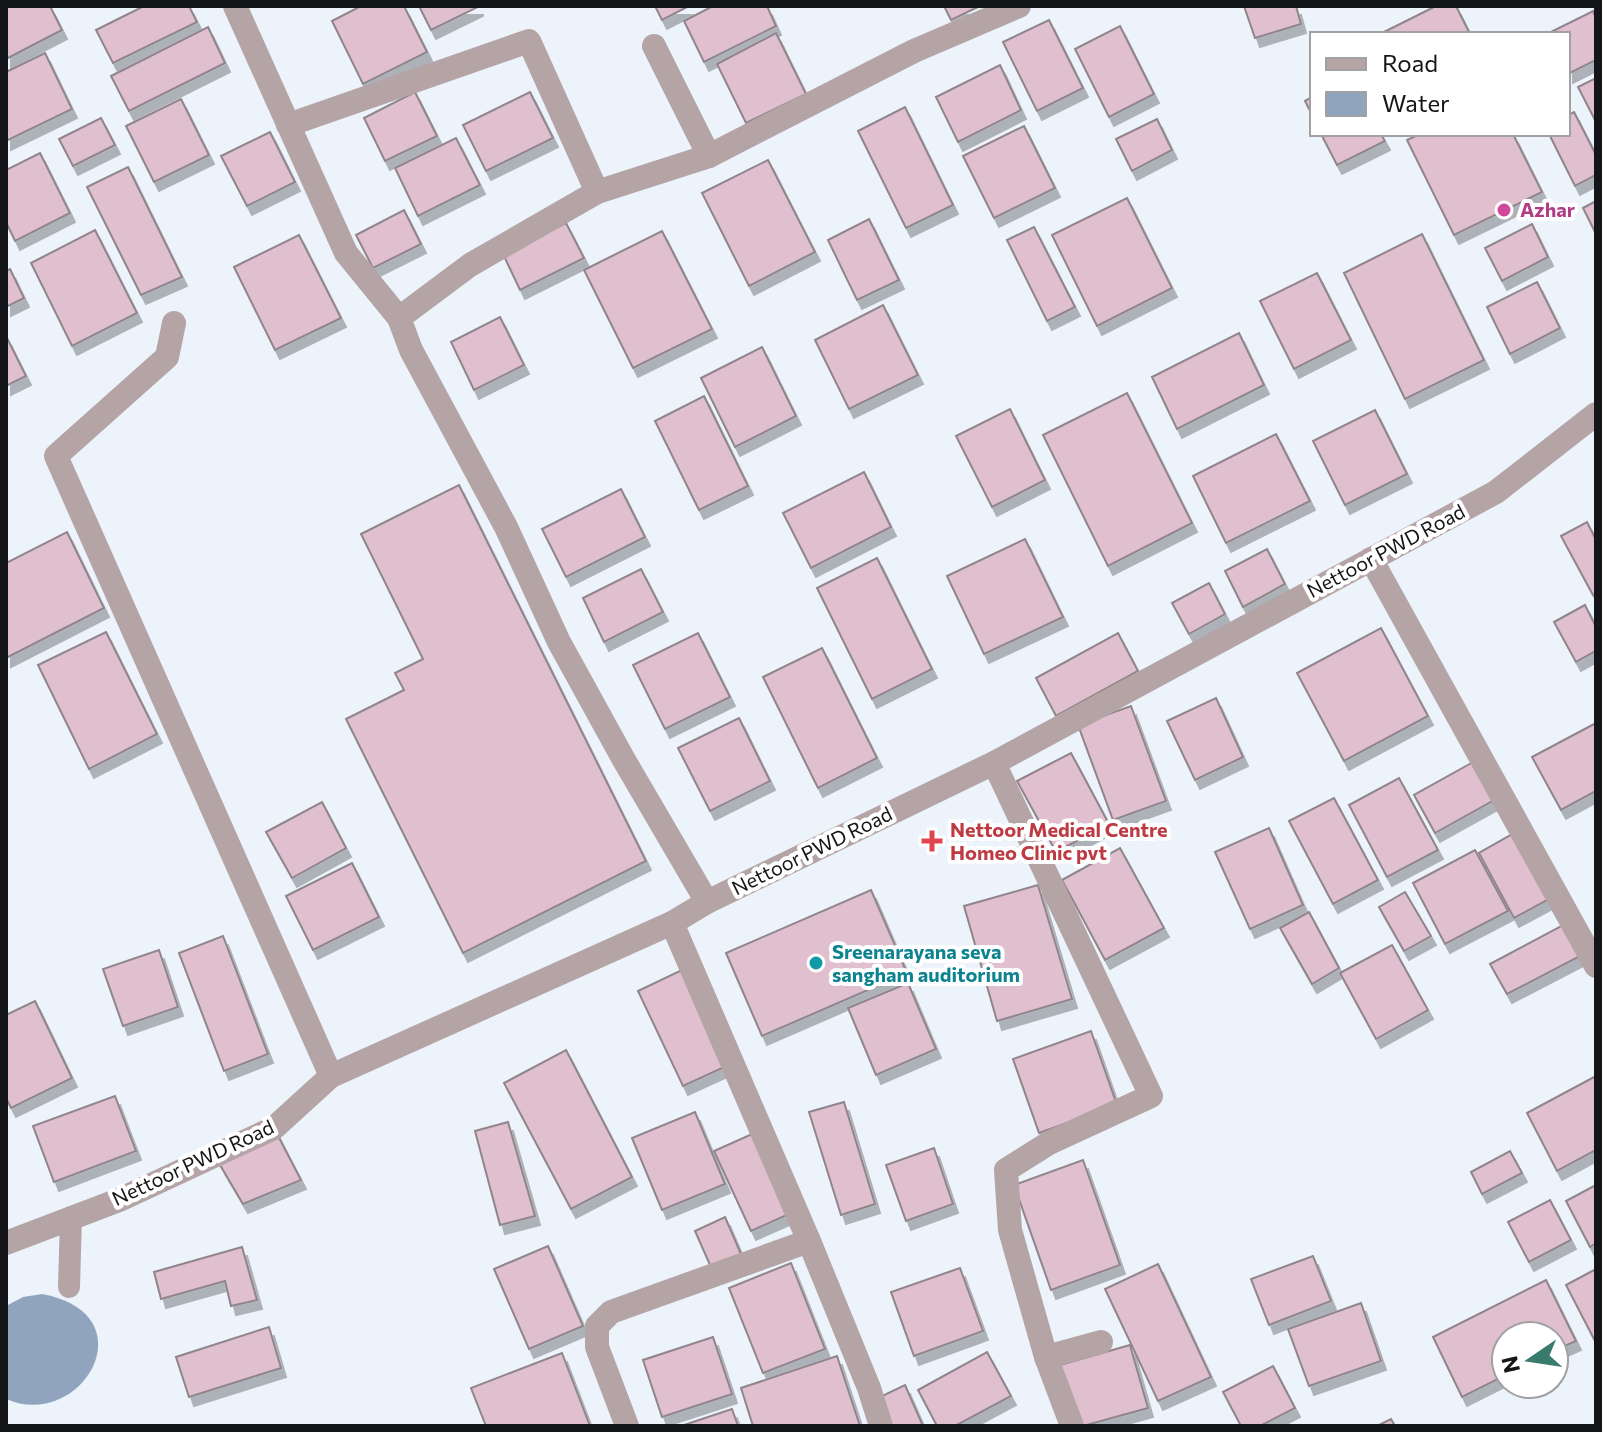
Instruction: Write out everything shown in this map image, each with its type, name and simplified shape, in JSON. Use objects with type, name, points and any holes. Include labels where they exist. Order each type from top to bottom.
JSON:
[{"type":"street","points":[[235,6],[346,253],[399,318],[411,350],[506,527],[559,642],[707,902]]},
{"type":"street","points":[[399,318],[470,265],[597,192],[709,156],[914,51],[1019,6]]},
{"type":"street","points":[[288,125],[529,41],[597,192]]},
{"type":"street","points":[[654,46],[709,156]]},
{"type":"street","points":[[174,323],[167,357],[56,456],[331,1076]]},
{"type":"street","name":"Nettoor PWD Road","points":[[6,1243],[119,1200],[274,1128],[331,1076],[672,923],[707,902],[994,763],[1496,492],[1596,414]]},
{"type":"street","points":[[1371,559],[1596,966]]},
{"type":"street","points":[[994,763],[1151,1096],[1049,1143],[1006,1170],[1010,1230],[1046,1357],[1072,1426]]},
{"type":"street","points":[[672,923],[809,1241],[869,1388],[881,1426]]},
{"type":"street","points":[[627,1426],[597,1347],[597,1326],[611,1312],[809,1241]]},
{"type":"street","points":[[1046,1357],[1101,1342]]},
{"type":"lane","points":[[69,1287],[71,1217]]},
{"type":"water","points":[[42,1294],[75,1306],[93,1323],[98,1345],[93,1366],[79,1386],[59,1399],[34,1405],[6,1399],[6,1306],[23,1297]]},
{"type":"building","points":[[6,6],[50,6],[62,30],[6,59]]},
{"type":"building","points":[[144,6],[189,6],[197,22],[113,63],[96,30]]},
{"type":"building","points":[[361,6],[404,6],[427,52],[363,84],[332,21]]},
{"type":"building","points":[[419,6],[478,6],[478,7],[431,30]]},
{"type":"building","points":[[655,6],[689,6],[662,20]]},
{"type":"building","points":[[713,6],[767,6],[776,26],[704,62],[684,21]]},
{"type":"building","points":[[944,6],[980,6],[951,20]]},
{"type":"building","points":[[1244,6],[1296,6],[1301,24],[1255,38]]},
{"type":"building","points":[[1436,6],[1456,6],[1469,32],[1384,32]]},
{"type":"building","points":[[1593,11],[1596,18],[1596,60],[1570,73],[1570,32],[1551,32]]},
{"type":"building","points":[[1049,20],[1083,88],[1037,111],[1003,42]]},
{"type":"building","points":[[1120,26],[1154,94],[1109,117],[1075,49]]},
{"type":"building","points":[[208,27],[225,63],[129,111],[111,76]]},
{"type":"building","points":[[776,33],[806,94],[746,123],[717,64]]},
{"type":"building","points":[[45,53],[72,109],[6,141],[6,72]]},
{"type":"building","points":[[1000,65],[1021,110],[958,142],[936,97]]},
{"type":"building","points":[[1596,78],[1596,122],[1578,87]]},
{"type":"building","points":[[415,92],[437,136],[385,161],[364,118]]},
{"type":"building","points":[[530,92],[553,138],[486,171],[463,125]]},
{"type":"building","points":[[181,99],[209,155],[154,182],[126,126]]},
{"type":"building","points":[[905,107],[953,205],[906,228],[858,131]]},
{"type":"building","points":[[1574,112],[1596,155],[1596,175],[1575,186],[1550,136],[1570,136],[1570,114]]},
{"type":"building","points":[[101,118],[115,145],[73,166],[59,139]]},
{"type":"building","points":[[1157,119],[1172,150],[1132,171],[1116,139]]},
{"type":"building","points":[[1024,126],[1055,188],[994,218],[963,156]]},
{"type":"building","points":[[270,132],[295,182],[247,206],[221,156]]},
{"type":"building","points":[[1322,136],[1382,136],[1385,141],[1337,165]]},
{"type":"building","points":[[1416,136],[1514,136],[1542,192],[1454,235],[1407,140]]},
{"type":"building","points":[[456,138],[480,185],[418,216],[395,168]]},
{"type":"building","points":[[40,153],[70,213],[15,241],[6,222],[6,170]]},
{"type":"building","points":[[768,160],[815,252],[749,286],[702,193]]},
{"type":"building","points":[[128,167],[182,277],[141,295],[87,187]]},
{"type":"building","points":[[1127,198],[1172,288],[1097,326],[1052,235]]},
{"type":"building","points":[[1596,201],[1596,234],[1583,208]]},
{"type":"building","points":[[404,210],[421,244],[373,268],[356,235]]},
{"type":"building","points":[[869,219],[899,280],[857,300],[828,240]]},
{"type":"building","points":[[566,223],[584,258],[520,290],[503,254]]},
{"type":"building","points":[[1532,224],[1548,257],[1502,281],[1485,248]]},
{"type":"building","points":[[1034,227],[1075,307],[1047,321],[1007,240]]},
{"type":"building","points":[[95,230],[137,313],[72,346],[31,263]]},
{"type":"building","points":[[662,231],[712,329],[633,368],[584,270]]},
{"type":"building","points":[[1422,234],[1484,360],[1405,399],[1344,273]]},
{"type":"building","points":[[299,235],[341,318],[275,350],[234,267]]},
{"type":"building","points":[[10,269],[24,298],[6,307],[6,271]]},
{"type":"building","points":[[1317,273],[1351,340],[1294,369],[1260,301]]},
{"type":"building","points":[[1537,282],[1560,328],[1510,354],[1487,307]]},
{"type":"building","points":[[883,305],[918,375],[849,409],[815,340]]},
{"type":"building","points":[[500,317],[524,365],[474,390],[451,342]]},
{"type":"building","points":[[1239,333],[1264,385],[1177,429],[1152,377]]},
{"type":"building","points":[[6,336],[26,376],[6,386]]},
{"type":"building","points":[[762,347],[796,416],[735,447],[701,378]]},
{"type":"building","points":[[1127,393],[1192,523],[1108,566],[1043,435]]},
{"type":"building","points":[[704,396],[748,486],[699,510],[655,421]]},
{"type":"building","points":[[1010,409],[1045,480],[992,507],[956,436]]},
{"type":"building","points":[[1375,410],[1407,474],[1345,505],[1313,441]]},
{"type":"building","points":[[1276,434],[1310,501],[1226,543],[1193,476]]},
{"type":"building","points":[[864,472],[891,527],[811,568],[783,513]]},
{"type":"building","points":[[459,485],[646,861],[463,953],[346,719],[404,690],[395,673],[423,659],[361,534]]},
{"type":"building","points":[[621,489],[645,537],[566,577],[542,529]]},
{"type":"building","points":[[1587,522],[1596,540],[1596,593],[1593,595],[1561,536]]},
{"type":"building","points":[[67,532],[104,608],[6,658],[6,563]]},
{"type":"building","points":[[1025,539],[1063,617],[984,654],[947,576]]},
{"type":"building","points":[[1267,549],[1285,584],[1243,607],[1225,571]]},
{"type":"building","points":[[877,558],[932,669],[872,699],[817,588]]},
{"type":"building","points":[[641,569],[663,612],[604,642],[583,598]]},
{"type":"building","points":[[1209,583],[1225,614],[1189,634],[1172,603]]},
{"type":"building","points":[[1585,605],[1596,627],[1596,651],[1576,662],[1554,622]]},
{"type":"building","points":[[1381,628],[1428,716],[1344,761],[1297,673]]},
{"type":"building","points":[[106,632],[157,734],[89,769],[38,665]]},
{"type":"building","points":[[698,633],[730,697],[665,729],[633,665]]},
{"type":"building","points":[[1118,633],[1138,671],[1056,716],[1036,678]]},
{"type":"building","points":[[822,648],[877,758],[818,788],[763,677]]},
{"type":"building","points":[[1216,698],[1243,757],[1195,780],[1167,721]]},
{"type":"building","points":[[1131,706],[1166,801],[1113,820],[1078,725]]},
{"type":"building","points":[[739,718],[770,781],[710,811],[678,748]]},
{"type":"building","points":[[1596,723],[1596,791],[1561,810],[1532,757]]},
{"type":"building","points":[[1071,753],[1109,824],[1056,852],[1017,781]]},
{"type":"building","points":[[1475,761],[1496,799],[1435,833],[1414,795]]},
{"type":"building","points":[[1399,778],[1438,850],[1387,877],[1349,805]]},
{"type":"building","points":[[1334,798],[1378,880],[1333,904],[1289,821]]},
{"type":"building","points":[[322,802],[346,848],[292,878],[266,832]]},
{"type":"building","points":[[1269,828],[1303,905],[1250,929],[1215,852]]},
{"type":"building","points":[[1516,832],[1551,898],[1514,918],[1479,853]]},
{"type":"building","points":[[1120,848],[1164,928],[1105,960],[1062,880]]},
{"type":"building","points":[[1475,850],[1508,911],[1445,944],[1413,883]]},
{"type":"building","points":[[352,863],[379,917],[313,950],[286,896]]},
{"type":"building","points":[[1038,885],[1072,999],[997,1021],[964,906]]},
{"type":"building","name":"Sreenarayana seva sangham auditorium","points":[[871,890],[907,973],[762,1036],[726,953]]},
{"type":"building","points":[[1405,892],[1431,936],[1404,951],[1379,907]]},
{"type":"building","points":[[1309,912],[1339,968],[1312,984],[1280,928]]},
{"type":"building","points":[[1565,924],[1582,955],[1507,994],[1490,964]]},
{"type":"building","points":[[223,936],[268,1054],[224,1071],[179,953]]},
{"type":"building","points":[[1392,945],[1428,1010],[1376,1039],[1340,973]]},
{"type":"building","points":[[159,950],[178,1007],[123,1026],[103,969]]},
{"type":"building","points":[[686,968],[731,1064],[683,1086],[638,991]]},
{"type":"building","points":[[908,983],[936,1049],[876,1075],[848,1008]]},
{"type":"building","points":[[35,1001],[72,1078],[11,1108],[6,1098],[6,1015]]},
{"type":"building","points":[[1091,1031],[1117,1105],[1039,1133],[1013,1059]]},
{"type":"building","points":[[566,1050],[632,1177],[571,1209],[504,1083]]},
{"type":"building","points":[[1596,1076],[1596,1150],[1557,1171],[1527,1113]]},
{"type":"building","points":[[115,1096],[136,1151],[54,1182],[33,1126]]},
{"type":"building","points":[[844,1102],[875,1204],[841,1215],[809,1112]]},
{"type":"building","points":[[695,1112],[725,1184],[662,1210],[632,1138]]},
{"type":"building","points":[[508,1122],[535,1216],[500,1225],[475,1131]]},
{"type":"building","points":[[274,1128],[301,1180],[243,1204],[220,1165]]},
{"type":"building","points":[[752,1134],[789,1214],[751,1231],[714,1151]]},
{"type":"building","points":[[934,1148],[953,1204],[906,1221],[886,1165]]},
{"type":"building","points":[[1510,1151],[1522,1173],[1482,1194],[1471,1172]]},
{"type":"building","points":[[1083,1160],[1120,1265],[1051,1290],[1014,1185]]},
{"type":"building","points":[[1596,1185],[1596,1243],[1590,1247],[1566,1201]]},
{"type":"building","points":[[1550,1200],[1571,1240],[1529,1262],[1508,1222]]},
{"type":"building","points":[[725,1217],[744,1261],[714,1274],[695,1231]]},
{"type":"building","points":[[548,1246],[583,1326],[529,1349],[494,1269]]},
{"type":"building","points":[[242,1247],[257,1300],[231,1306],[225,1281],[161,1299],[154,1272]]},
{"type":"building","points":[[1313,1256],[1331,1301],[1269,1325],[1251,1279]]},
{"type":"building","points":[[791,1263],[825,1349],[763,1373],[729,1288]]},
{"type":"building","points":[[1158,1264],[1211,1377],[1158,1401],[1105,1289]]},
{"type":"building","points":[[960,1268],[983,1331],[914,1356],[891,1292]]},
{"type":"building","points":[[1596,1269],[1596,1343],[1566,1285]]},
{"type":"building","points":[[1546,1280],[1566,1320],[1490,1320],[1490,1383],[1462,1397],[1433,1337]]},
{"type":"building","points":[[1361,1303],[1381,1361],[1309,1386],[1288,1329]]},
{"type":"building","points":[[269,1327],[281,1368],[189,1397],[176,1357]]},
{"type":"building","points":[[1570,1329],[1576,1341],[1570,1344]]},
{"type":"building","points":[[713,1337],[732,1394],[662,1417],[643,1360]]},
{"type":"building","points":[[1130,1345],[1148,1408],[1083,1426],[1060,1365]]},
{"type":"building","points":[[987,1352],[1011,1396],[955,1426],[937,1426],[918,1390]]},
{"type":"building","points":[[562,1353],[590,1426],[486,1426],[471,1388]]},
{"type":"building","points":[[837,1356],[860,1426],[753,1426],[741,1388]]},
{"type":"building","points":[[1273,1366],[1295,1408],[1260,1426],[1241,1426],[1223,1392]]},
{"type":"building","points":[[905,1385],[923,1426],[890,1426],[878,1398]]},
{"type":"building","points":[[732,1409],[738,1426],[681,1426]]},
{"type":"building","points":[[1391,1419],[1395,1426],[1377,1426]]},
{"type":"place","name":"Azhar","points":[[1504,210]]},
{"type":"place","name":"Nettoor Medical Centre Homeo Clinic pvt","points":[[932,841]]},
{"type":"place","name":"Sreenarayana seva sangham auditorium","points":[[816,963]]}]
